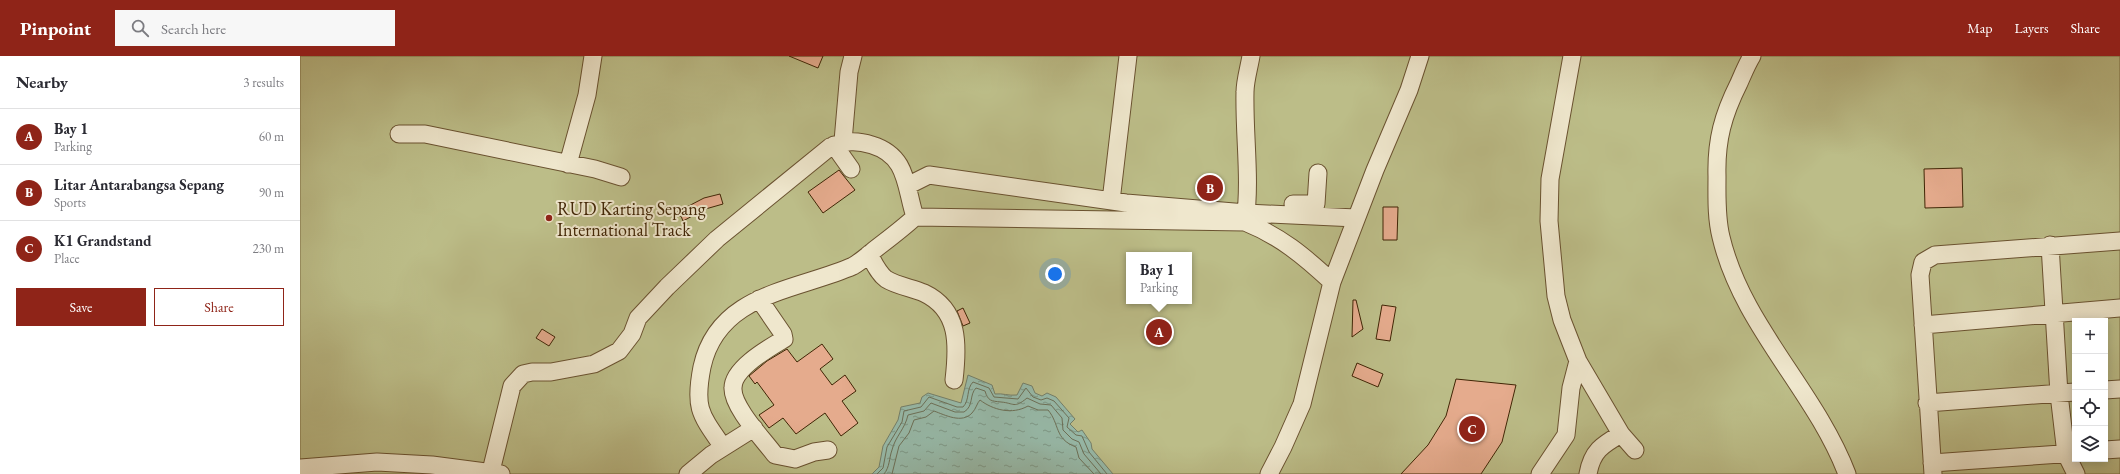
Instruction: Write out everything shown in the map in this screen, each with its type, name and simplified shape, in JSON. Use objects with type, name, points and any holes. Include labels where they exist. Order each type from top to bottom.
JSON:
[{"type":"street","points":[[568,164],[587,95],[593,56]]},
{"type":"street","points":[[851,169],[839,143],[849,72],[853,56]]},
{"type":"street","points":[[1111,201],[1128,56]]},
{"type":"street","points":[[1246,213],[1248,148],[1245,92],[1251,56]]},
{"type":"street","points":[[1269,474],[1302,404],[1332,282],[1374,170],[1409,90],[1420,56]]},
{"type":"street","points":[[1572,56],[1550,180],[1549,221],[1556,296],[1562,320],[1578,361],[1621,434],[1635,450]]},
{"type":"street","points":[[1752,56],[1726,109],[1719,136],[1717,202],[1721,236],[1733,274],[1744,301],[1822,421],[1838,451],[1847,474]]},
{"type":"street","points":[[399,134],[425,134],[568,164],[621,177]]},
{"type":"street","points":[[300,468],[377,462],[432,465],[496,473],[512,386],[518,378],[523,374],[532,372],[551,372],[594,364],[619,351],[632,334],[638,318],[673,281],[717,239],[839,143],[864,143],[890,152],[901,168],[915,217]]},
{"type":"street","points":[[723,447],[707,425],[697,399],[704,360],[712,339],[728,319],[749,303],[855,265],[895,235],[915,217],[1246,213],[1316,204],[1318,173]]},
{"type":"street","points":[[907,186],[929,175],[1111,201],[1246,213],[1356,218]]},
{"type":"street","points":[[1549,221],[1555,188]]},
{"type":"street","points":[[1246,213],[1300,253],[1332,282]]},
{"type":"street","points":[[2070,454],[1932,468],[1920,275],[1923,262],[1935,255],[2050,245],[2120,241]]},
{"type":"street","points":[[2050,245],[2053,314],[2067,393],[2070,454],[2076,474]]},
{"type":"street","points":[[869,254],[878,271],[887,280],[925,294],[941,305],[950,317],[958,351],[954,380]]},
{"type":"street","points":[[759,299],[783,334],[784,339],[748,363],[737,377],[733,388],[736,401],[754,428],[776,455],[795,459],[814,452],[828,450]]},
{"type":"street","points":[[1923,325],[2120,308]]},
{"type":"street","points":[[1540,474],[1566,435],[1571,388],[1578,361]]},
{"type":"street","points":[[2108,390],[2120,389]]},
{"type":"street","points":[[1927,403],[2067,393]]},
{"type":"street","points":[[688,474],[723,447],[754,428]]},
{"type":"street","points":[[1588,474],[1595,453],[1601,445],[1621,434]]},
{"type":"street","points":[[2108,450],[2120,448]]},
{"type":"green space","points":[[300,56],[2120,56],[2120,474],[300,474]]},
{"type":"water","points":[[968,375],[992,385],[995,394],[1017,395],[1023,383],[1032,386],[1035,393],[1042,396],[1047,393],[1056,397],[1075,419],[1070,424],[1078,432],[1082,430],[1091,443],[1092,449],[1113,474],[872,474],[879,467],[883,446],[898,420],[901,407],[920,403],[922,397],[928,393],[961,403]]},
{"type":"building","points":[[789,56],[823,56],[818,68]]},
{"type":"building","points":[[1962,168],[1963,207],[1925,208],[1924,169]]},
{"type":"building","points":[[839,170],[855,190],[823,213],[808,192]]},
{"type":"building","points":[[720,194],[723,204],[695,212],[696,214],[683,221],[677,212],[704,198]]},
{"type":"building","points":[[1383,207],[1398,207],[1397,240],[1383,240]]},
{"type":"building","points":[[1353,300],[1356,300],[1363,329],[1352,337]]},
{"type":"building","points":[[1382,305],[1396,307],[1390,341],[1376,339]]},
{"type":"building","points":[[963,308],[970,323],[963,326],[957,311]]},
{"type":"building","points":[[542,329],[555,337],[549,346],[536,338]]},
{"type":"building","points":[[822,344],[833,359],[820,369],[832,385],[845,375],[856,391],[842,401],[858,423],[841,436],[825,413],[796,434],[783,418],[769,428],[759,415],[774,405],[757,382],[755,384],[749,376],[767,361],[787,349],[797,362]]},
{"type":"building","points":[[1357,363],[1383,374],[1378,387],[1352,376]]},
{"type":"building","points":[[1456,379],[1516,385],[1502,442],[1481,474],[1401,474],[1428,445],[1446,416]]},
{"type":"place","name":"Litar Antarabangsa Sepang","points":[[1210,188]]},
{"type":"place","name":"RUD Karting Sepang International Track","points":[[549,218]]},
{"type":"place","name":"Bay 1","points":[[1159,332]]},
{"type":"place","name":"K1 Grandstand","points":[[1472,429]]}]
